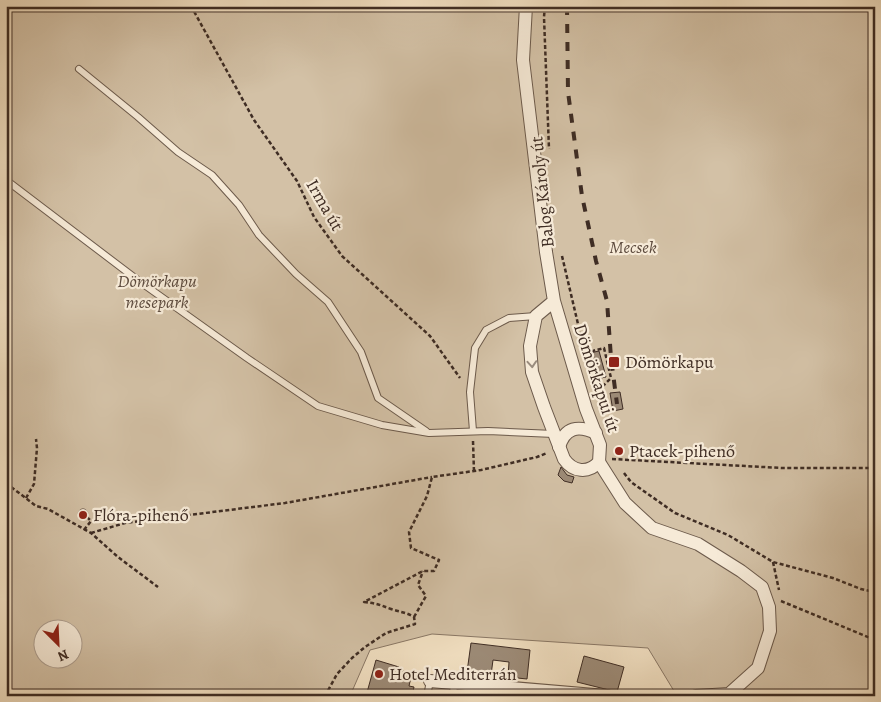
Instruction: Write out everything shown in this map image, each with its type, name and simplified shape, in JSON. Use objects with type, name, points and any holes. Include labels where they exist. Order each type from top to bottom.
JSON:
[{"type":"street","name":"Dömörkapui út","points":[[526,6],[522,60],[546,252],[554,301],[586,408],[600,445],[599,462]]},
{"type":"street","points":[[554,301],[536,316],[530,346],[532,372],[554,434],[553,450],[568,466],[574,469],[585,470],[599,462],[625,503],[652,528],[698,544],[741,571],[762,587],[769,607],[770,631],[758,668],[730,695],[696,696]]},
{"type":"street","points":[[553,450],[561,439],[573,429],[587,429],[596,432]]},
{"type":"street","points":[[430,681],[453,690],[606,696]]},
{"type":"lane","points":[[79,70],[178,152],[212,175],[239,205],[259,234],[296,274],[328,302],[361,352],[378,398],[429,433]]},
{"type":"lane","points":[[6,180],[139,281],[318,406],[382,424],[429,433],[521,431],[554,434]]},
{"type":"lane","points":[[473,431],[470,392],[475,348],[486,330],[509,318],[536,316]]},
{"type":"lane","points":[[427,696],[430,681]]},
{"type":"path","name":"Irma út","points":[[191,6],[254,120],[297,181],[314,217],[336,248],[342,256],[430,336],[470,392]]},
{"type":"path","name":"Balog Károly út","points":[[545,6],[550,155]]},
{"type":"path","name":"Balog Károly út","points":[[561,252],[587,361]]},
{"type":"path","points":[[585,353],[604,348],[611,378],[596,392]]},
{"type":"path","points":[[594,385],[598,402]]},
{"type":"path","points":[[473,431],[474,472]]},
{"type":"path","points":[[26,498],[34,484],[36,439]]},
{"type":"path","points":[[91,534],[125,523],[284,503],[432,477],[474,472],[537,458],[553,450]]},
{"type":"path","points":[[611,450],[613,459],[631,482],[675,513],[728,535],[773,562],[833,578],[860,589],[875,592]]},
{"type":"path","points":[[613,459],[782,468],[875,468]]},
{"type":"path","points":[[325,696],[337,674],[352,658],[386,632],[416,624],[414,617],[407,613],[390,609],[378,603],[364,602],[423,571],[434,571],[439,560],[411,548],[410,532],[427,496],[432,477]]},
{"type":"path","points":[[6,483],[36,506],[48,509],[91,534],[158,587]]},
{"type":"path","points":[[84,530],[92,521],[87,517]]},
{"type":"path","points":[[773,562],[782,602],[875,640]]},
{"type":"path","points":[[414,617],[426,596],[418,585],[423,571]]},
{"type":"green space","name":"Mecsek","points":[[6,6],[875,6],[875,696],[677,696],[648,648],[432,634],[370,650],[350,696],[6,696]]},
{"type":"building","points":[[599,351],[606,377],[596,379],[590,353]]},
{"type":"building","points":[[620,392],[623,409],[613,411],[610,393]]},
{"type":"building","points":[[561,467],[567,475],[574,477],[572,483],[564,481],[558,475]]},
{"type":"building","name":"Flóra-pihenő","points":[[83,509],[88,514],[83,519],[78,514]]},
{"type":"building","points":[[471,643],[530,650],[527,679],[508,677],[509,662],[493,660],[491,675],[467,672]]},
{"type":"building","points":[[584,656],[624,667],[617,692],[577,682]]},
{"type":"building","points":[[376,660],[399,667],[398,670],[412,673],[409,686],[414,687],[412,696],[366,696]]},
{"type":"railway","points":[[567,6],[568,92],[582,196],[607,301],[611,358],[617,404]]},
{"type":"place","name":"Dömörkapu","points":[[614,362]]},
{"type":"place","name":"Ptacek-pihenő","points":[[619,451]]},
{"type":"place","name":"Flóra-pihenő","points":[[83,515]]},
{"type":"place","name":"Hotel Mediterrán","points":[[379,674]]},
{"type":"park label","name":"Dömörkapu mesepark","points":[[157,291]]}]
